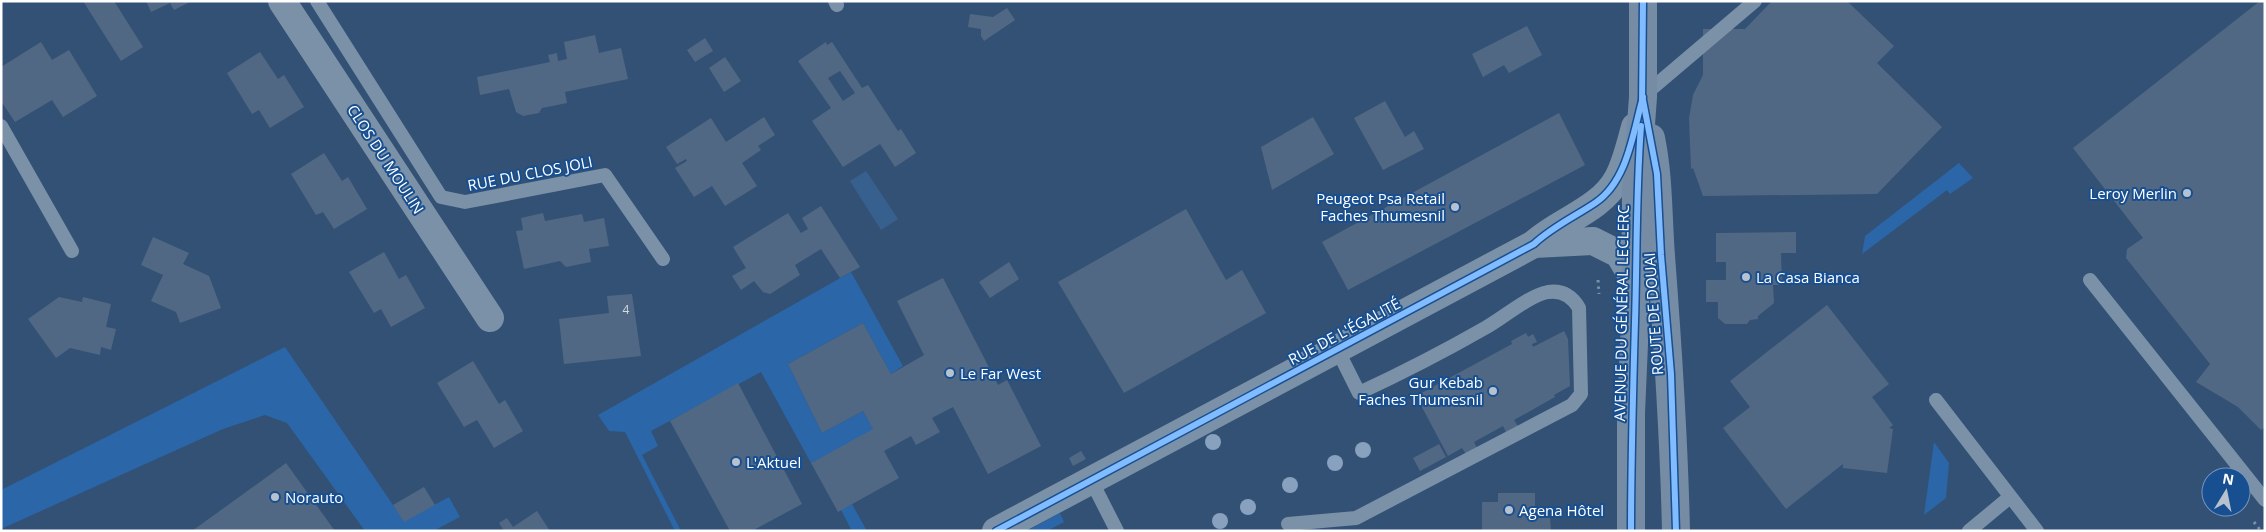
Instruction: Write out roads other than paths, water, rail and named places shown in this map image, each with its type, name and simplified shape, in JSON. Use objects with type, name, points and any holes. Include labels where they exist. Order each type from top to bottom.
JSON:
[{"type":"main road","points":[[1643,1],[1643,96]]},
{"type":"main road","name":"AVENUE DU GÉNÉRAL LECLERC","points":[[1631,531],[1631,413],[1636,281],[1636,193],[1643,96]]},
{"type":"main road","name":"ROUTE DE DOUAI","points":[[1643,96],[1657,174],[1660,254],[1671,374],[1676,531]]},
{"type":"street","name":"CLOS DU MOULIN","points":[[282,1],[490,318]]},
{"type":"street","name":"RUE DE L'ÉGALITÉ","points":[[996,531],[1534,244],[1546,233],[1596,202],[1617,180],[1626,159],[1643,96]]},
{"type":"street","name":"RUE DE L'ÉGALITÉ","points":[[1534,244],[1593,241],[1618,254],[1636,281]]},
{"type":"lane","name":"RUE DU CLOS JOLI","points":[[317,1],[441,197],[465,202],[604,175],[663,259]]},
{"type":"lane","points":[[1643,96],[1755,1]]},
{"type":"lane","points":[[1,126],[72,251]]},
{"type":"lane","points":[[2090,280],[2265,500]]},
{"type":"lane","points":[[1288,524],[1356,518],[1572,405],[1581,394],[1579,308],[1573,299],[1564,293],[1548,292],[1533,297],[1506,316],[1423,364],[1359,393],[1338,349]]},
{"type":"lane","points":[[1936,400],[2036,531]]},
{"type":"lane","points":[[1091,480],[1117,531]]},
{"type":"lane","points":[[1969,531],[2010,497]]},
{"type":"place","name":"Leroy Merlin","points":[[2187,193]]},
{"type":"place","name":"Peugeot Psa Retail Faches Thumesnil","points":[[1455,207]]},
{"type":"place","name":"La Casa Bianca","points":[[1746,277]]},
{"type":"place","name":"Le Far West","points":[[950,373]]},
{"type":"place","name":"Gur Kebab Faches Thumesnil","points":[[1493,391]]},
{"type":"place","name":"L'Aktuel","points":[[736,462]]},
{"type":"place","name":"Norauto","points":[[275,497]]},
{"type":"place","name":"Agena Hôtel","points":[[1509,510]]}]
